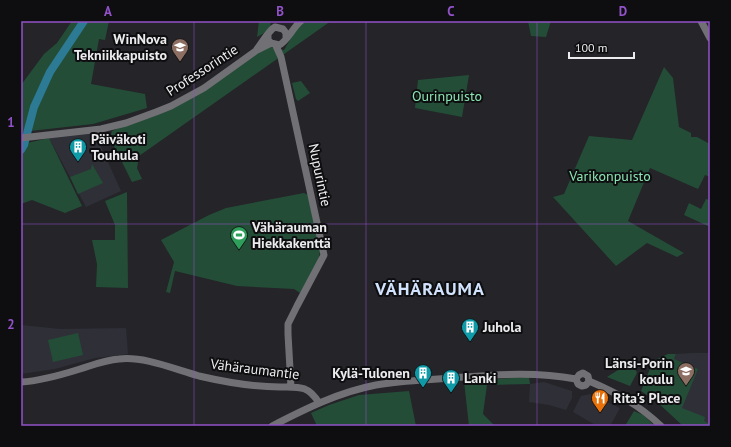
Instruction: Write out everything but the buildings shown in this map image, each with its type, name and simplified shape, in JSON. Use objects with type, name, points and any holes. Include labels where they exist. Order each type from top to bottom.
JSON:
[{"type":"main road","points":[[272,21],[275,28],[286,33],[279,43],[268,40],[275,28]]},
{"type":"main road","points":[[701,21],[710,38]]},
{"type":"main road","name":"Professorintie","points":[[25,137],[101,129],[126,123],[156,112],[204,88],[256,50],[275,28],[299,22]]},
{"type":"main road","name":"Professorintie","points":[[256,50],[279,43],[299,22]]},
{"type":"main road","name":"Nupurintie","points":[[279,43],[324,254],[288,324],[290,387]]},
{"type":"main road","name":"Vähäraumantie","points":[[21,382],[34,381],[60,375],[119,358],[128,358],[151,362],[217,380],[260,386],[305,388],[319,403]]},
{"type":"main road","points":[[272,426],[319,403],[376,385],[520,374],[554,375],[576,379],[583,373],[588,376],[589,381],[624,396],[649,414],[661,426]]},
{"type":"shaded area","points":[[94,131],[121,191],[86,207],[49,138]]},
{"type":"shaded area","points":[[21,325],[60,329],[126,328],[128,354],[95,358],[55,369],[21,374]]},
{"type":"shaded area","name":"Länsi-Porin koulu","points":[[710,353],[710,426],[657,398],[676,354]]},
{"type":"shaded area","points":[[544,382],[572,391],[572,398],[566,410],[549,405],[529,402],[530,384]]},
{"type":"shaded area","points":[[590,394],[620,408],[610,426],[597,426],[573,412],[581,396]]},
{"type":"green space","points":[[72,21],[109,21],[105,40],[99,39],[91,84],[145,94],[147,108],[93,124],[21,132],[21,85],[44,54],[57,43]]},
{"type":"green space","points":[[259,21],[270,21],[271,24],[267,31],[257,37]]},
{"type":"green space","points":[[301,21],[331,21],[139,156],[137,168],[142,179],[132,182],[110,138],[112,131],[199,91],[267,46],[284,50]]},
{"type":"green space","points":[[528,21],[551,21],[546,37],[531,36]]},
{"type":"green space","name":"Varikonpuisto","points":[[664,67],[673,78],[679,127],[691,133],[691,137],[697,137],[710,144],[710,177],[705,175],[698,189],[650,168],[628,221],[684,253],[677,257],[647,243],[616,266],[553,197],[564,194],[589,136],[632,140]]},
{"type":"green space","name":"Ourinpuisto","points":[[469,75],[462,117],[415,108],[418,80]]},
{"type":"green space","points":[[301,81],[310,93],[298,101],[296,99],[292,83]]},
{"type":"green space","points":[[49,138],[82,206],[65,213],[32,200],[21,204],[21,154],[27,143]]},
{"type":"green space","points":[[92,164],[103,183],[78,194],[70,177],[91,169]]},
{"type":"green space","points":[[127,192],[128,288],[96,287],[97,264],[92,240],[115,240],[115,225],[105,201]]},
{"type":"green space","points":[[304,193],[308,195],[320,251],[318,262],[300,293],[294,289],[237,286],[175,271],[170,293],[166,292],[174,262],[161,240],[209,215],[226,208]]},
{"type":"green space","points":[[706,199],[710,200],[710,227],[684,215],[689,203],[701,209]]},
{"type":"green space","points":[[78,333],[83,355],[53,362],[48,340]]},
{"type":"green space","points":[[668,354],[676,354],[674,359],[698,369],[682,408],[705,417],[704,421],[710,424],[710,426],[683,426],[656,401],[641,391],[653,361]]},
{"type":"green space","points":[[632,361],[637,373],[630,386],[607,377]]},
{"type":"green space","points":[[529,377],[530,384],[487,385],[483,414],[495,426],[469,426],[464,381]]},
{"type":"green space","points":[[409,391],[416,426],[317,426],[311,413],[359,395]]},
{"type":"green space","points":[[634,411],[643,415],[655,426],[625,426]]},
{"type":"waterway","points":[[21,150],[24,145],[34,107],[50,72],[84,21]]},
{"type":"place","name":"WinNova Tekniikkapuisto","points":[[180,62]]},
{"type":"place","name":"Päiväkoti Touhula","points":[[78,162]]},
{"type":"place","name":"Vähärauman Hiekkakenttä","points":[[239,250]]},
{"type":"place","name":"Juhola","points":[[470,342]]},
{"type":"place","name":"Länsi-Porin koulu","points":[[686,386]]},
{"type":"place","name":"Kylä-Tulonen","points":[[423,388]]},
{"type":"place","name":"Lanki","points":[[451,393]]},
{"type":"place","name":"Rita's Place","points":[[600,413]]},
{"type":"district","name":"VÄHÄRAUMA","points":[[430,288]]}]
